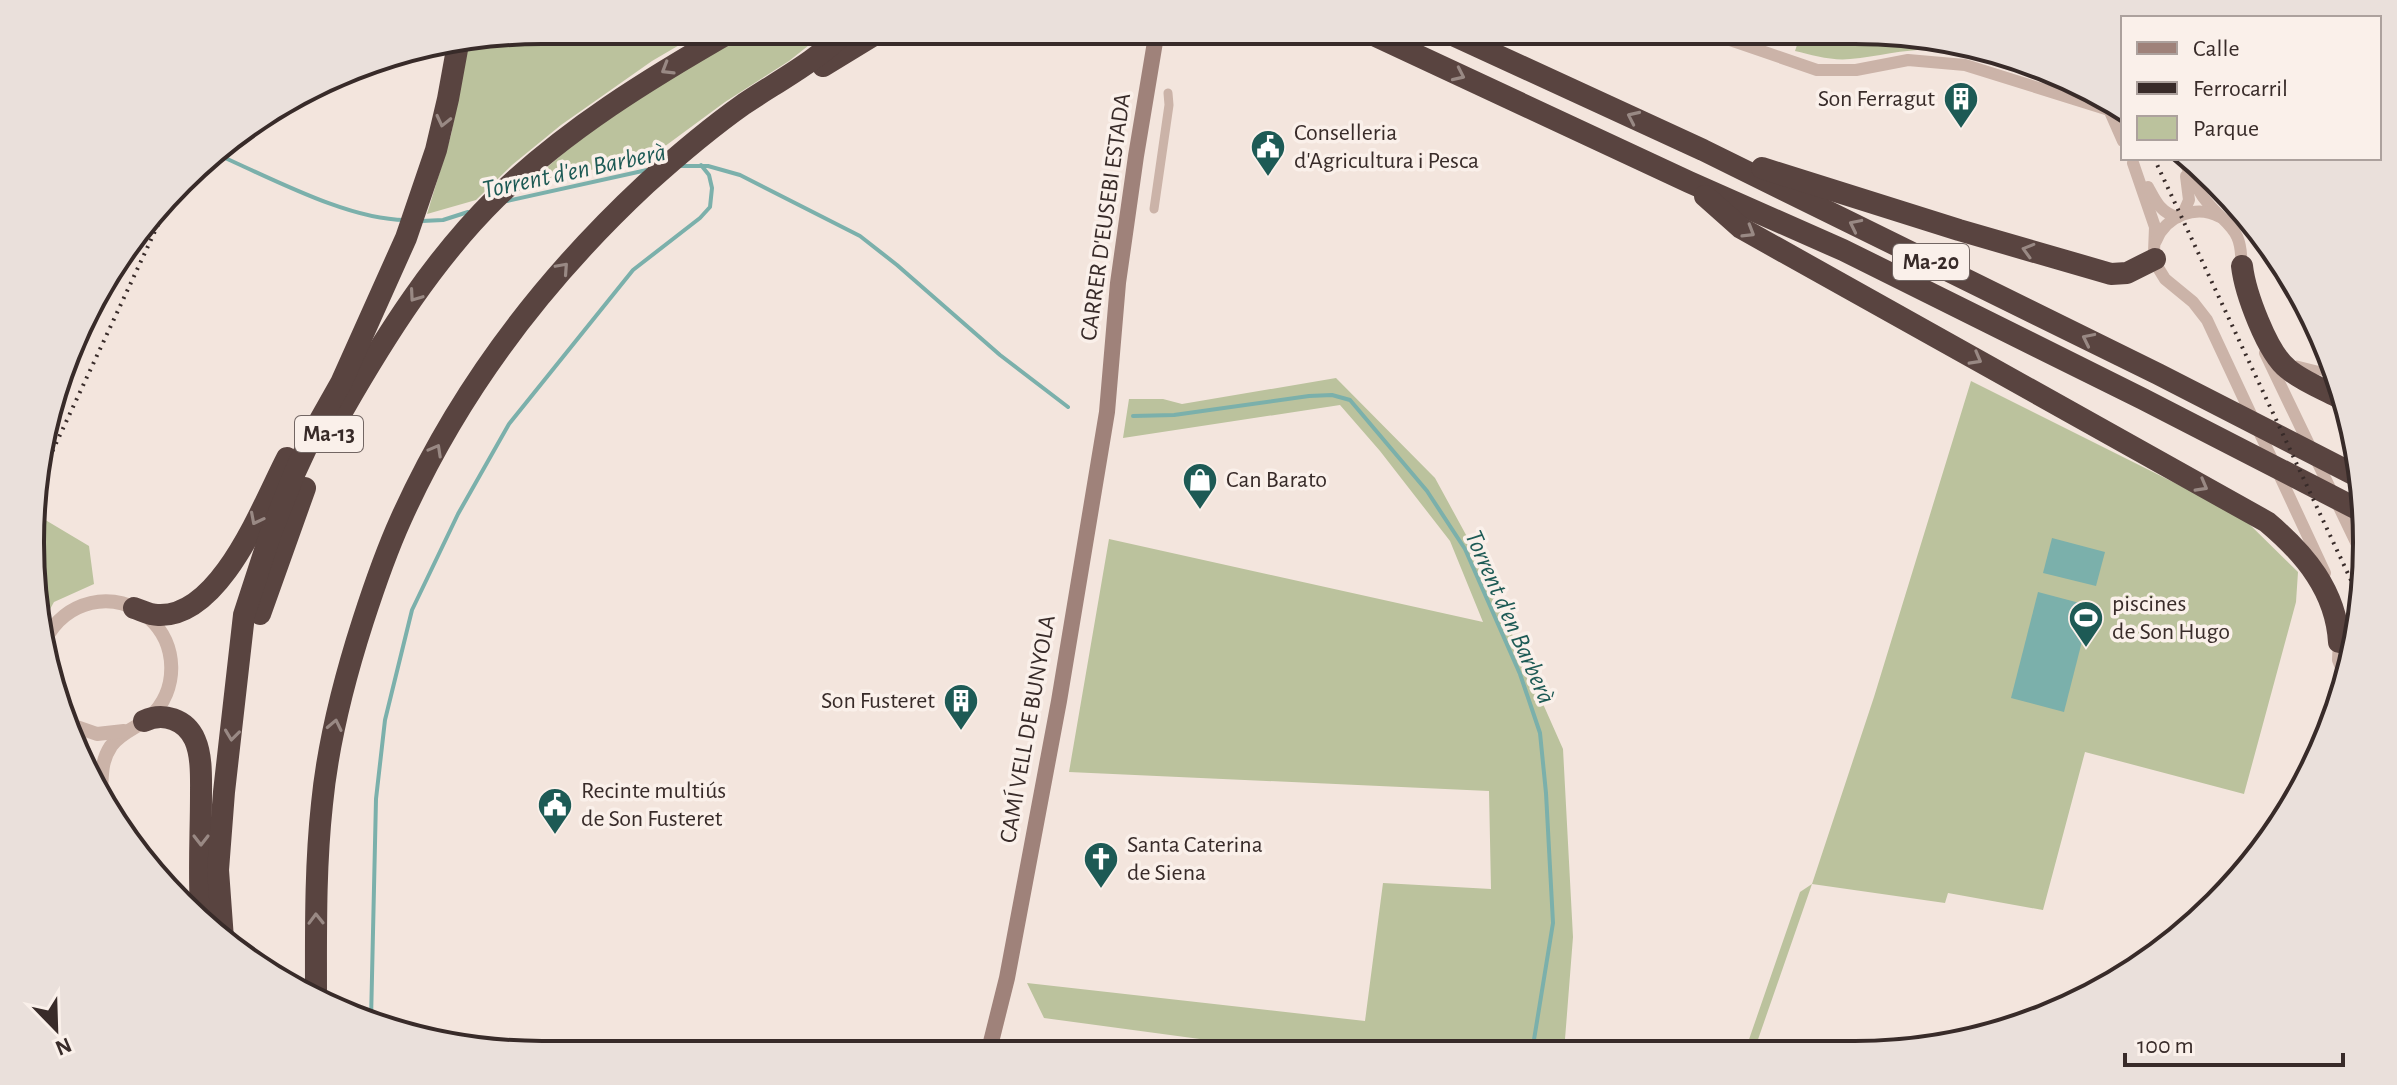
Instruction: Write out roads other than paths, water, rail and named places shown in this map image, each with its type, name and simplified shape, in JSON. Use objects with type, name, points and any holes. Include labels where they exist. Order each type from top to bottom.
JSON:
[{"type":"highway","name":"Ma-13","points":[[222,924],[218,870],[224,792],[241,657],[260,615],[285,540],[325,440],[402,315],[462,235],[517,178],[639,86],[710,44]]},
{"type":"highway","points":[[316,987],[315,904],[321,817],[334,728],[351,657],[373,590],[400,519],[434,453],[472,389],[560,271],[648,183],[683,153],[744,104],[802,68],[830,44]]},
{"type":"highway","points":[[683,153],[708,143],[859,44]]},
{"type":"highway","name":"Ma-20","points":[[1393,44],[1843,250],[2352,506]]},
{"type":"highway","name":"Ma-20","points":[[1472,44],[1703,150],[2158,374],[2348,471]]},
{"type":"highway","points":[[241,657],[244,615],[270,535],[315,429],[341,383],[417,208],[443,125],[457,52]]},
{"type":"highway","points":[[1703,150],[2111,274],[2127,273],[2155,252]]},
{"type":"highway","points":[[1689,182],[1741,228],[2267,522],[2311,566],[2334,611],[2339,642]]},
{"type":"highway","points":[[2242,266],[2248,296],[2277,359],[2295,375],[2330,393]]},
{"type":"highway","points":[[134,608],[152,614],[167,614],[182,610],[202,597],[238,553],[313,410],[341,383]]},
{"type":"highway","points":[[137,725],[157,716],[167,716],[177,721],[195,740],[201,767],[202,906]]},
{"type":"main road","name":"CARRER D'EUSEBI ESTADA","points":[[1107,412],[1118,283],[1155,44]]},
{"type":"main road","name":"CAMÍ VELL DE BUNYOLA","points":[[991,1041],[1007,978],[1055,721],[1107,412]]},
{"type":"street","points":[[1742,44],[1817,70],[1856,70],[1908,60],[1965,65],[2087,102]]},
{"type":"street","points":[[1154,209],[1169,105],[1168,93]]},
{"type":"street","points":[[2112,116],[2121,137]]},
{"type":"street","points":[[2132,160],[2151,214],[2156,236],[2155,252],[2165,279],[2193,302],[2207,320],[2336,598],[2341,617],[2338,661]]},
{"type":"street","points":[[2132,160],[2160,208],[2167,213],[2180,216],[2211,212],[2227,222]]},
{"type":"street","points":[[2155,252],[2164,227],[2188,207],[2190,189],[2184,169]]},
{"type":"street","points":[[2190,175],[2204,199],[2239,238],[2241,285],[2246,309],[2353,535]]},
{"type":"street","points":[[2297,365],[2323,371]]},
{"type":"street","points":[[52,630],[63,616],[79,607],[107,601],[144,614],[159,628],[171,658],[171,679],[157,710],[116,739],[104,760],[101,774]]},
{"type":"street","points":[[81,730],[113,734],[137,725]]},
{"type":"water","points":[[2052,538],[2105,552],[2096,586],[2043,573]]},
{"type":"water","points":[[2038,592],[2091,606],[2064,712],[2011,698]]},
{"type":"waterway","name":"Torrent d'en Barberà","points":[[226,158],[334,205],[359,213],[405,220]]},
{"type":"waterway","points":[[371,1011],[376,799],[385,720],[412,610],[458,514],[509,424],[633,270],[710,207],[712,188],[709,175],[701,165]]},
{"type":"waterway","name":"Torrent d'en Barberà","points":[[679,166],[708,166],[740,175],[860,236],[1000,355],[1068,407]]},
{"type":"waterway","name":"Torrent d'en Barberà","points":[[507,201],[647,170]]},
{"type":"waterway","name":"Torrent d'en Barberà","points":[[422,221],[443,220],[468,212]]},
{"type":"waterway","name":"Torrent d'en Barberà","points":[[1133,416],[1174,415],[1309,396],[1332,395],[1350,400],[1427,491],[1465,549],[1520,674],[1540,733],[1553,923],[1534,1041]]},
{"type":"railway","points":[[2155,160],[2351,581]]},
{"type":"railway","points":[[53,450],[157,227]]},
{"type":"place","name":"Son Ferragut","points":[[1961,130]]},
{"type":"place","name":"Conselleria d'Agricultura i Pesca","points":[[1268,178]]},
{"type":"place","name":"Can Barato","points":[[1200,511]]},
{"type":"place","name":"piscines de Son Hugo","points":[[2086,649]]},
{"type":"place","name":"Son Fusteret","points":[[961,732]]},
{"type":"place","name":"Recinte multiús de Son Fusteret","points":[[555,836]]},
{"type":"place","name":"Santa Caterina de Siena","points":[[1101,890]]}]
